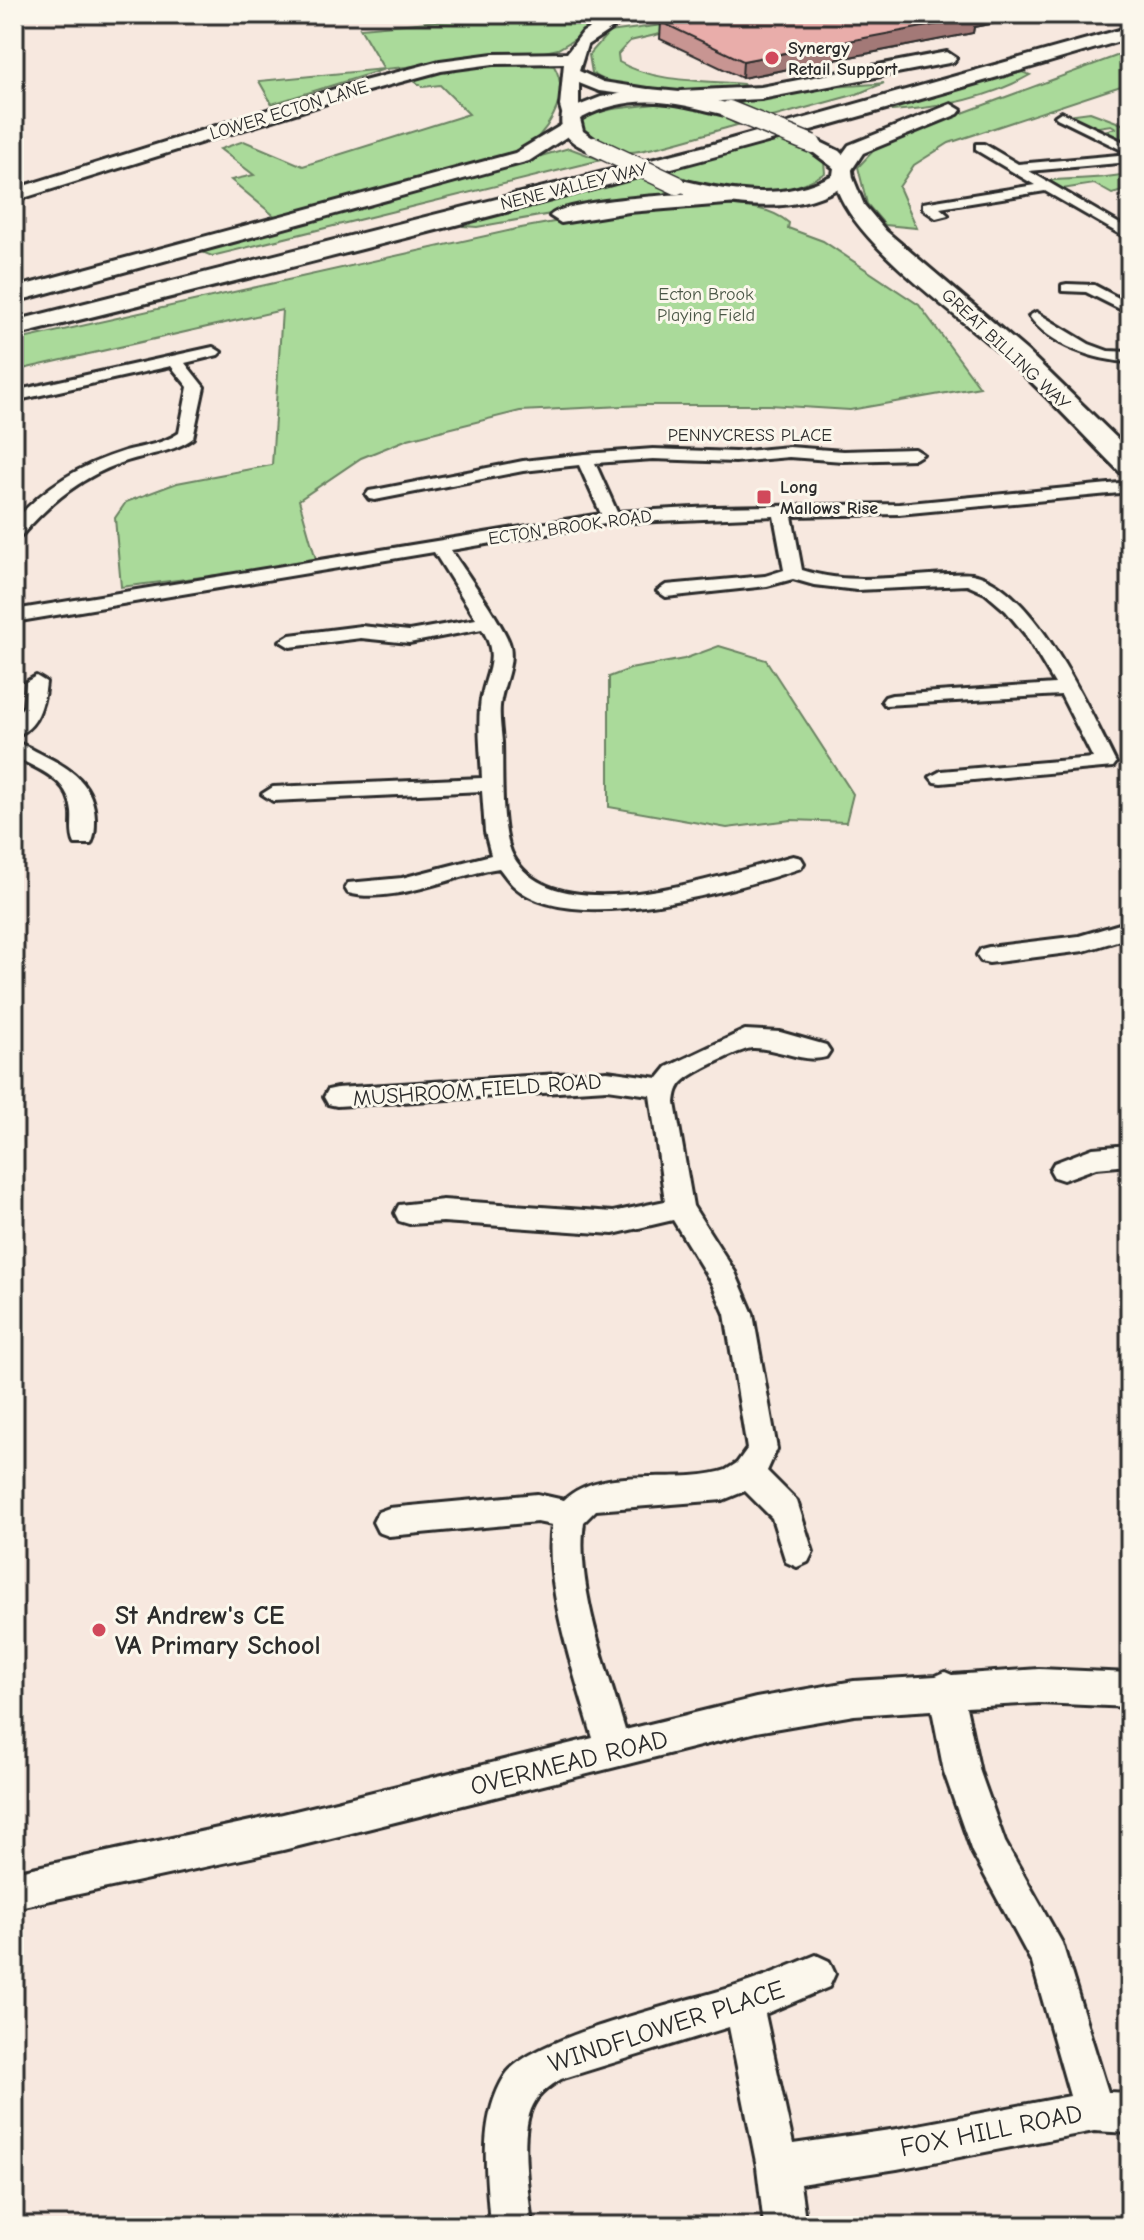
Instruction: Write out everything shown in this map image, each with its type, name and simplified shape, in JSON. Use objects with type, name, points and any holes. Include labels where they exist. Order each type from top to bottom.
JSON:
[{"type":"highway","name":"NENE VALLEY WAY","points":[[14,311],[690,143],[1121,18]]},
{"type":"highway","name":"NENE VALLEY WAY","points":[[14,330],[687,157],[1010,69],[1130,32]]},
{"type":"highway","points":[[1011,88],[1130,44]]},
{"type":"highway","points":[[681,97],[761,93],[968,53]]},
{"type":"highway","points":[[843,172],[856,149],[967,104]]},
{"type":"highway","points":[[14,295],[522,157],[570,121]]},
{"type":"highway","points":[[14,330],[532,222],[629,205],[730,198]]},
{"type":"main road","points":[[755,200],[823,190],[843,172],[832,155],[812,144],[710,102],[654,95],[609,100],[570,121],[576,138],[677,185],[814,215]]},
{"type":"main road","name":"GREAT BILLING WAY","points":[[843,172],[854,206],[878,236],[1018,356],[1130,466]]},
{"type":"main road","name":"GREAT BILLING WAY","points":[[841,223],[878,236]]},
{"type":"street","points":[[570,121],[571,66],[580,42],[627,14]]},
{"type":"street","name":"LOWER ECTON LANE","points":[[14,195],[347,91],[440,66],[493,59],[571,66]]},
{"type":"street","points":[[571,66],[599,86],[654,95]]},
{"type":"street","points":[[1061,116],[1130,150]]},
{"type":"street","points":[[980,147],[1130,236]]},
{"type":"street","points":[[1016,168],[1130,158]]},
{"type":"street","points":[[941,215],[928,206],[1046,187]]},
{"type":"street","points":[[1067,288],[1089,288],[1130,310]]},
{"type":"street","points":[[1036,316],[1041,323],[1088,349],[1118,358],[1130,357]]},
{"type":"street","points":[[14,396],[213,352]]},
{"type":"street","points":[[14,533],[45,498],[76,476],[108,461],[169,445],[187,435],[196,387],[175,361]]},
{"type":"street","name":"PENNYCRESS PLACE","points":[[375,495],[523,466],[585,459],[653,454],[735,457],[789,452],[843,456],[915,454]]},
{"type":"street","points":[[585,459],[611,518]]},
{"type":"street","name":"ECTON BROOK ROAD","points":[[14,616],[611,518],[934,506],[1130,487]]},
{"type":"street","points":[[782,511],[794,573]]},
{"type":"street","points":[[440,547],[500,642],[504,659],[490,703],[494,784],[504,860],[523,882],[555,896],[574,900],[632,901],[708,889],[793,863]]},
{"type":"street","points":[[666,591],[767,581],[794,573],[825,583],[951,579],[984,583],[1046,647],[1106,763],[941,777]]},
{"type":"street","points":[[290,641],[361,632],[409,637],[489,622]]},
{"type":"street","points":[[14,730],[34,707],[36,682]]},
{"type":"street","points":[[892,701],[1067,689]]},
{"type":"street","points":[[14,748],[68,776],[79,790],[85,808],[83,839]]},
{"type":"street","points":[[273,794],[494,784]]},
{"type":"street","points":[[356,888],[403,885],[473,865],[504,860]]},
{"type":"street","points":[[989,955],[1084,943],[1130,929]]},
{"type":"street","points":[[614,1751],[577,1613],[566,1550],[569,1515],[595,1496],[723,1486],[749,1474],[757,1462],[761,1435],[739,1314],[725,1280],[680,1208],[662,1103],[664,1088],[676,1073],[745,1039],[780,1041],[817,1051]]},
{"type":"street","name":"MUSHROOM FIELD ROAD","points":[[337,1097],[607,1080],[664,1088]]},
{"type":"street","points":[[1063,1170],[1093,1158],[1130,1155]]},
{"type":"street","points":[[409,1213],[443,1211],[613,1223],[680,1208]]},
{"type":"street","points":[[749,1474],[786,1511],[797,1552]]},
{"type":"street","points":[[389,1522],[537,1508],[569,1515]]},
{"type":"street","name":"OVERMEAD ROAD","points":[[14,1890],[283,1832],[770,1713],[854,1698],[945,1689],[1039,1686],[1130,1690]]},
{"type":"street","name":"FOX HILL ROAD","points":[[777,2167],[1112,2112],[1049,1956],[986,1838],[962,1772],[945,1689]]},
{"type":"street","name":"WINDFLOWER PLACE","points":[[511,2226],[508,2127],[510,2108],[526,2077],[552,2062],[744,2003],[816,1974]]},
{"type":"street","points":[[744,2003],[777,2167],[785,2226]]},
{"type":"green space","points":[[518,14],[617,14],[558,49],[531,55],[385,69],[272,104],[259,81],[384,69],[360,28]]},
{"type":"green space","points":[[746,14],[630,41],[618,54],[619,62],[648,74],[743,84],[747,89],[646,90],[607,81],[592,73],[589,55],[609,32]]},
{"type":"green space","points":[[1130,51],[1130,83],[949,143],[914,165],[899,187],[917,228],[885,225],[867,204],[858,167],[874,150],[895,138]]},
{"type":"green space","points":[[501,62],[554,66],[559,78],[560,91],[553,115],[538,137],[518,154],[278,219],[231,180],[254,175],[220,149],[244,141],[303,166],[469,114],[440,85],[423,87],[411,79],[427,71]]},
{"type":"green space","points":[[1022,72],[1030,75],[981,96],[946,105],[892,111],[893,106]]},
{"type":"green space","points":[[884,83],[857,94],[769,118],[739,105],[765,95]]},
{"type":"green space","points":[[664,103],[711,109],[737,125],[636,152],[614,149],[598,142],[583,127],[582,121],[592,114]]},
{"type":"green space","points":[[1090,112],[1130,127],[1130,145],[1103,131],[1116,128],[1111,125],[1092,128],[1067,115]]},
{"type":"green space","points":[[780,140],[810,152],[824,162],[825,173],[784,189],[743,192],[702,184],[662,168]]},
{"type":"green space","points":[[569,148],[601,160],[212,256],[202,252]]},
{"type":"green space","points":[[1121,175],[1130,178],[1130,189],[1112,194],[1094,184],[1062,189],[1049,180],[1094,178]]},
{"type":"green space","points":[[637,177],[674,190],[477,227],[462,224]]},
{"type":"green space","name":"Ecton Brook Playing Field","points":[[711,205],[752,208],[781,217],[789,223],[788,228],[823,241],[919,305],[980,387],[850,410],[769,405],[644,405],[520,411],[408,439],[361,458],[299,500],[317,563],[121,587],[115,518],[126,502],[177,483],[272,465],[282,310],[14,371],[14,341],[521,228],[625,209]]},
{"type":"green space","points":[[719,646],[766,660],[853,794],[846,822],[791,820],[727,828],[609,807],[609,677],[630,669],[684,659]]},
{"type":"building","points":[[707,14],[969,14],[976,17],[743,61],[661,22]]},
{"type":"place","name":"Synergy Retail Support","points":[[772,58]]},
{"type":"place","name":"Long Mallows Rise","points":[[764,497]]},
{"type":"place","name":"St Andrew's CE VA Primary School","points":[[99,1630]]}]
